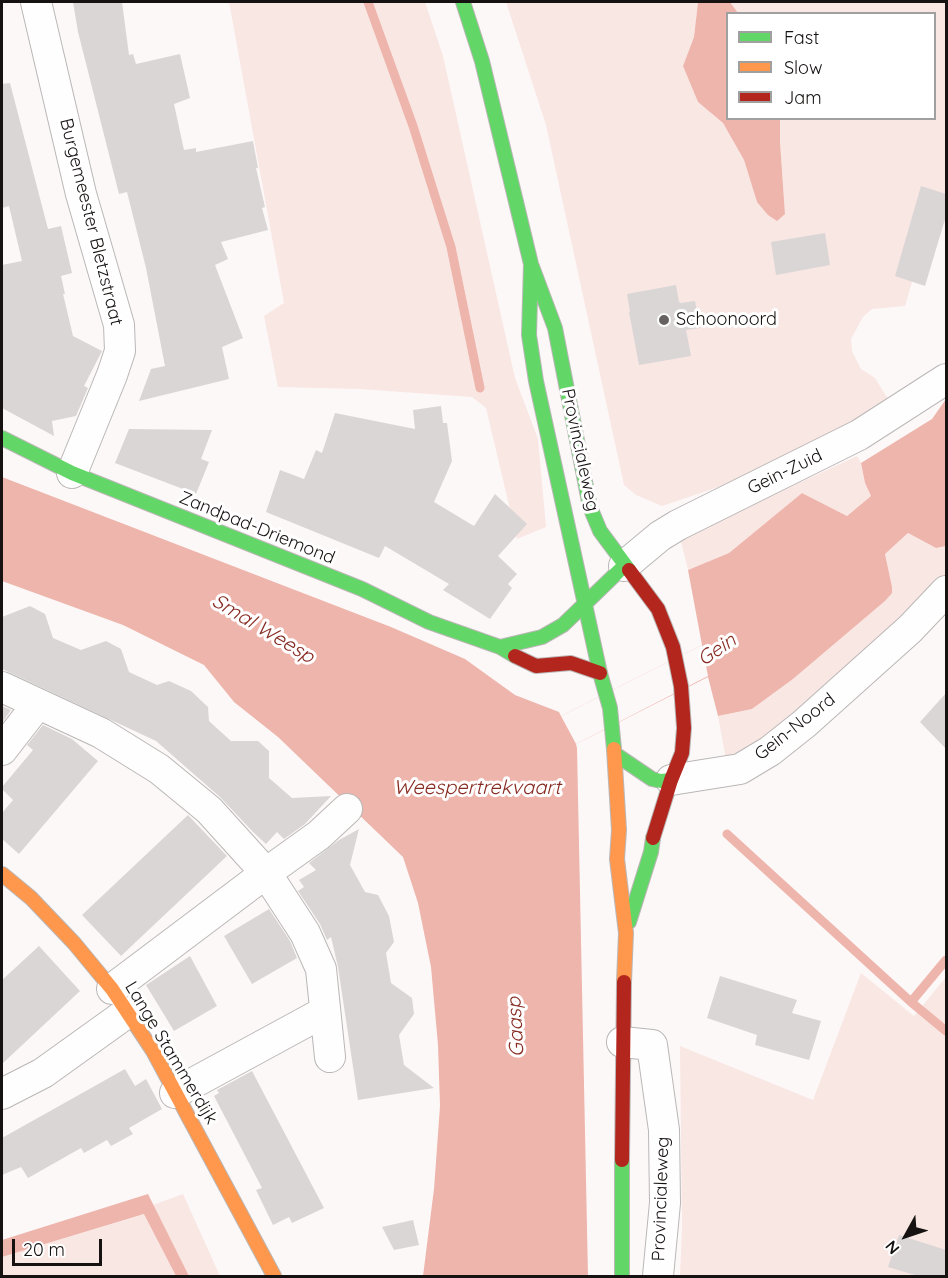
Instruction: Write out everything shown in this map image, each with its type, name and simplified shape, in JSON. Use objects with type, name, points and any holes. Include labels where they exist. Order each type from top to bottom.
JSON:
[{"type":"main road","name":"Provincialeweg","points":[[463,2],[482,61],[531,264],[555,328],[590,507],[600,531],[658,609],[675,658],[681,691],[684,728],[682,753],[671,780],[626,933]]},
{"type":"main road","name":"Provincialeweg","points":[[531,264],[529,335],[536,381],[600,673],[610,708],[615,754],[619,830],[617,859],[626,933],[622,1042],[622,1276]]},
{"type":"main road","name":"Zandpad-Driemond","points":[[2,438],[72,473],[362,589],[429,622],[500,647],[524,662],[536,666],[572,663],[600,673]]},
{"type":"main road","points":[[500,647],[542,637],[563,625],[624,566]]},
{"type":"main road","name":"Gein-Noord","points":[[615,754],[652,779],[671,780]]},
{"type":"main road","name":"Lange Stammerdijk","points":[[2,874],[31,898],[74,944],[120,1001],[153,1051],[274,1276]]},
{"type":"street","name":"Burgemeester Bletzstraat","points":[[36,2],[81,194],[119,325],[120,351],[72,473]]},
{"type":"street","name":"Gein-Zuid","points":[[624,566],[660,536],[678,525],[859,435],[946,379]]},
{"type":"street","name":"Gein-Noord","points":[[671,780],[740,769],[770,751],[804,724],[910,629],[946,591]]},
{"type":"street","points":[[2,687],[102,733],[159,769],[209,810],[266,873],[305,933],[321,969],[330,1058]]},
{"type":"street","points":[[2,750],[37,705]]},
{"type":"street","points":[[2,1094],[43,1073],[120,1001],[266,873],[320,835],[346,809]]},
{"type":"street","points":[[175,1093],[324,1012]]},
{"type":"street","name":"Provincialeweg","points":[[622,1042],[652,1045],[664,1130],[665,1203],[658,1276]]},
{"type":"shaded area","points":[[229,2],[425,2],[443,56],[515,378],[538,439],[546,527],[517,539],[486,408],[472,397],[359,389],[278,387],[264,316],[284,303]]},
{"type":"shaded area","points":[[506,2],[698,2],[694,37],[683,66],[698,102],[723,123],[744,160],[757,202],[785,214],[780,120],[936,120],[936,12],[737,12],[730,2],[946,2],[946,221],[924,241],[905,306],[872,309],[863,317],[851,339],[852,351],[861,369],[875,378],[898,415],[861,439],[662,506],[636,495],[624,485],[546,125]]},
{"type":"shaded area","points":[[857,456],[871,496],[847,516],[802,493],[729,553],[688,570],[680,538]]},
{"type":"shaded area","points":[[908,533],[936,548],[946,546],[946,584],[801,709],[736,758],[725,755],[718,716],[752,709],[793,679],[885,601],[892,588],[885,554]]},
{"type":"shaded area","points":[[861,973],[914,1016],[946,977],[946,1276],[680,1276],[682,1228],[680,1046],[813,1100]]},
{"type":"shaded area","points":[[183,1194],[220,1276],[189,1276],[153,1205]]},
{"type":"shaded area","points":[[145,1214],[176,1276],[2,1276],[2,1257]]},
{"type":"water","points":[[698,2],[730,2],[737,12],[726,12],[726,120],[780,120],[785,214],[777,221],[768,215],[757,202],[744,160],[723,123],[698,102],[683,66],[694,37]]},
{"type":"water","name":"Weespertrekvaart","points":[[946,399],[946,546],[936,548],[908,533],[885,554],[892,593],[885,601],[793,679],[752,709],[718,716],[708,677],[576,744],[588,1276],[423,1276],[434,1189],[440,1106],[438,1045],[431,967],[418,903],[403,857],[278,737],[234,702],[204,665],[123,625],[2,581],[2,477],[391,627],[465,659],[515,695],[559,712],[561,716],[702,645],[688,570],[729,553],[802,493],[847,516],[871,496],[865,483],[861,463],[932,419]]},
{"type":"water","points":[[148,1194],[189,1276],[176,1276],[144,1214],[2,1257],[2,1240]]},
{"type":"pier","points":[[702,645],[708,676],[576,744],[561,716]]},
{"type":"building","points":[[73,2],[122,2],[129,55],[133,54],[136,64],[180,54],[190,98],[174,104],[184,150],[196,148],[196,152],[253,141],[258,168],[256,168],[265,207],[262,208],[268,230],[221,242],[228,259],[215,265],[243,338],[222,347],[229,379],[139,401],[151,369],[165,366],[146,268],[127,192],[119,194],[78,32]]},
{"type":"building","points":[[10,83],[48,229],[61,226],[72,273],[61,276],[73,336],[102,351],[84,386],[88,388],[76,416],[52,421],[54,436],[2,408],[2,265],[22,261],[9,206],[2,208],[2,84]]},
{"type":"building","points":[[921,186],[946,194],[946,216],[925,286],[895,276]]},
{"type":"building","points":[[825,233],[830,265],[776,275],[771,242]]},
{"type":"building","name":"Schoonoord","points":[[676,285],[679,302],[695,301],[700,328],[686,330],[691,356],[639,365],[627,294]]},
{"type":"building","points":[[441,406],[443,423],[447,423],[452,461],[434,502],[474,526],[495,494],[527,524],[498,556],[517,574],[508,584],[512,588],[490,619],[443,590],[449,584],[385,546],[379,558],[266,512],[280,470],[304,479],[316,450],[322,453],[335,413],[415,429],[413,410]]},
{"type":"building","points":[[129,429],[212,430],[201,459],[209,462],[196,494],[115,463]]},
{"type":"building","points":[[30,606],[45,614],[53,638],[81,650],[106,641],[121,649],[129,672],[157,685],[169,681],[191,691],[208,707],[209,721],[231,741],[258,741],[269,751],[269,778],[292,798],[331,796],[305,824],[284,839],[277,832],[266,844],[220,797],[156,741],[2,669],[2,617]]},
{"type":"building","points":[[946,693],[946,749],[920,722]]},
{"type":"building","points":[[2,706],[11,710],[2,723]]},
{"type":"building","points":[[43,725],[72,739],[98,761],[19,854],[2,839],[2,813],[13,800],[2,787],[33,750],[27,745]]},
{"type":"building","points":[[188,815],[227,856],[121,956],[82,915]]},
{"type":"building","points":[[359,829],[350,865],[365,892],[378,895],[389,916],[394,942],[386,953],[391,983],[412,998],[414,1014],[399,1035],[404,1065],[434,1088],[358,1100],[338,967],[331,937],[327,940],[320,924],[298,891],[304,887],[299,880],[316,870],[309,863],[339,840]]},
{"type":"building","points":[[269,909],[290,941],[297,958],[252,984],[224,936]]},
{"type":"building","points":[[39,946],[80,991],[2,1064],[2,980]]},
{"type":"building","points":[[190,956],[217,1006],[174,1031],[146,985]]},
{"type":"building","points":[[720,976],[797,1000],[792,1013],[821,1021],[809,1060],[755,1045],[757,1035],[707,1018]]},
{"type":"building","points":[[125,1069],[135,1086],[146,1079],[162,1109],[129,1128],[133,1134],[111,1146],[107,1140],[84,1153],[81,1148],[28,1178],[21,1167],[2,1175],[2,1138]]},
{"type":"building","points":[[252,1071],[324,1208],[292,1223],[289,1217],[273,1225],[256,1190],[262,1188],[214,1096],[219,1093],[217,1090]]},
{"type":"building","points":[[413,1220],[419,1245],[394,1250],[382,1227]]},
{"type":"building","points":[[899,1235],[946,1250],[946,1276],[918,1276],[888,1267]]},
{"type":"waterway","points":[[368,2],[413,126],[451,247],[480,388]]},
{"type":"waterway","points":[[727,834],[911,1002],[946,1031]]},
{"type":"waterway","points":[[911,1002],[946,960]]},
{"type":"traffic: fast","points":[[463,2],[482,61],[531,264],[555,328],[590,507],[600,531],[629,570]]},
{"type":"traffic: fast","points":[[531,264],[529,335],[536,381],[600,673],[610,708],[614,749]]},
{"type":"traffic: fast","points":[[2,438],[72,473],[362,589],[429,622],[500,647],[515,656]]},
{"type":"traffic: fast","points":[[500,647],[542,637],[563,625],[624,566]]},
{"type":"traffic: fast","points":[[615,754],[652,779],[671,780]]},
{"type":"traffic: fast","points":[[629,922],[651,852],[653,838]]},
{"type":"traffic: fast","points":[[622,1160],[622,1276]]},
{"type":"traffic: slow","points":[[614,749],[619,830],[617,859],[626,933],[624,982]]},
{"type":"traffic: slow","points":[[2,874],[31,898],[74,943],[112,989],[153,1051],[274,1276]]},
{"type":"traffic: jam","points":[[629,570],[658,609],[673,647],[681,686],[684,728],[682,753],[653,838]]},
{"type":"traffic: jam","points":[[515,656],[536,666],[571,663],[600,673]]},
{"type":"traffic: jam","points":[[622,1160],[624,982]]},
{"type":"place","name":"Schoonoord","points":[[664,320]]},
{"type":"water label","name":"Smal Weesp","points":[[263,629]]},
{"type":"water label","name":"Gein","points":[[717,650]]},
{"type":"water label","name":"Gaasp","points":[[516,1027]]}]
